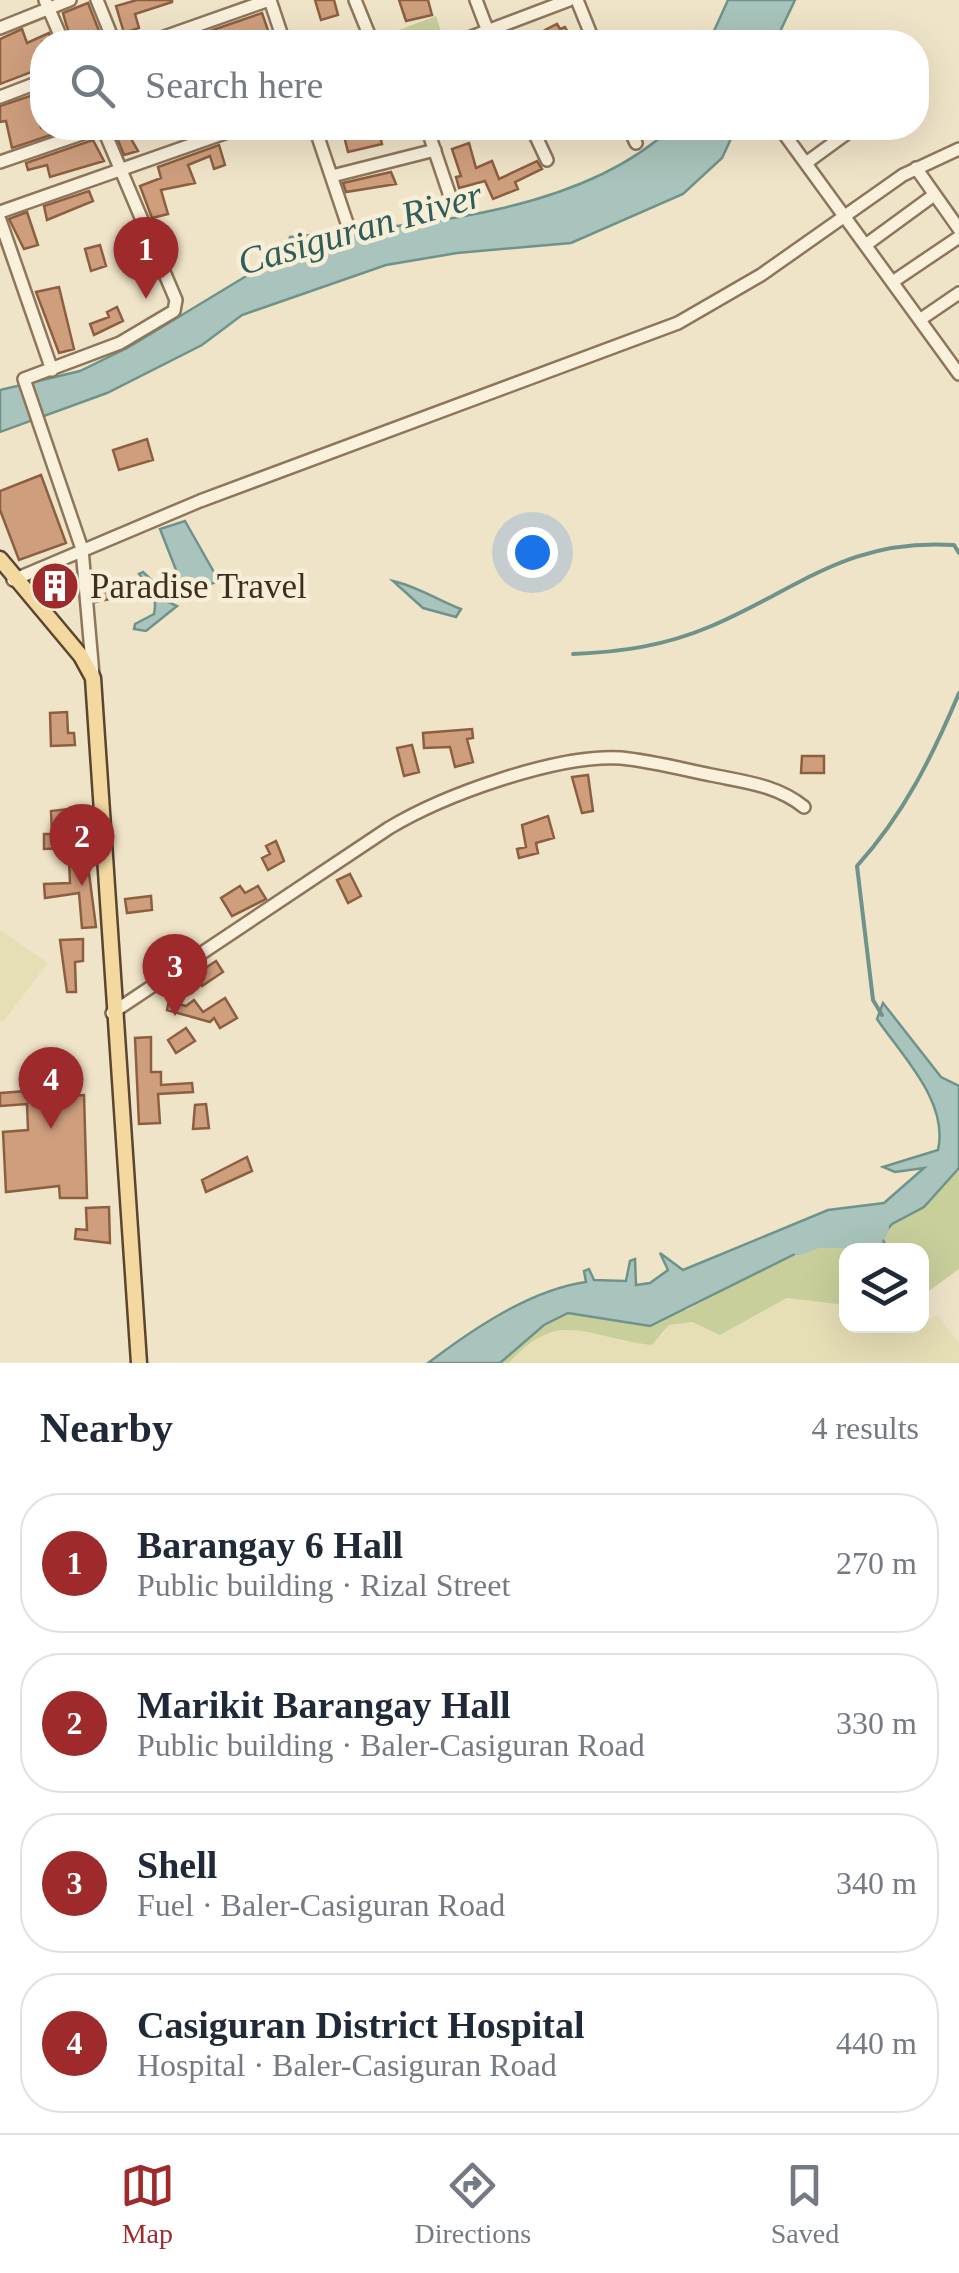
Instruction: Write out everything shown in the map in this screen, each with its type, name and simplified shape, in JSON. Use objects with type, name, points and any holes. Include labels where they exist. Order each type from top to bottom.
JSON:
[{"type":"main road","points":[[0,559],[13,580],[81,656],[93,678],[112,1013],[139,1363]]},
{"type":"street","points":[[0,28],[47,4],[70,0]]},
{"type":"street","points":[[97,0],[109,30]]},
{"type":"street","points":[[184,30],[269,0],[280,30]]},
{"type":"street","points":[[356,0],[367,30]]},
{"type":"street","points":[[476,0],[487,30]]},
{"type":"street","points":[[504,30],[569,0]]},
{"type":"street","points":[[577,0],[589,30]]},
{"type":"street","points":[[47,4],[58,30]]},
{"type":"street","points":[[0,96],[30,85]]},
{"type":"street","points":[[0,162],[65,140]]},
{"type":"street","points":[[93,678],[82,549],[24,383],[25,378],[120,343],[166,318],[176,306],[107,140]]},
{"type":"street","points":[[0,212],[202,140]]},
{"type":"street","points":[[320,140],[348,226]]},
{"type":"street","points":[[431,140],[452,202]]},
{"type":"street","points":[[538,140],[547,160]]},
{"type":"street","points":[[789,140],[955,359],[959,374]]},
{"type":"street","points":[[806,163],[838,140]]},
{"type":"street","points":[[13,580],[298,463],[646,337],[761,275],[916,168],[959,148]]},
{"type":"street","points":[[332,176],[435,150]]},
{"type":"street","points":[[916,168],[959,229]]},
{"type":"street","points":[[867,244],[934,194]]},
{"type":"street","points":[[0,220],[52,370]]},
{"type":"street","points":[[894,280],[959,237]]},
{"type":"street","points":[[921,319],[959,293]]},
{"type":"street","points":[[112,1013],[389,828],[430,805],[477,787],[581,762],[622,758],[779,790],[804,807]]},
{"type":"shaded area","points":[[0,930],[48,963],[3,1022],[0,1021]]},
{"type":"shaded area","points":[[787,1298],[839,1304],[839,1333],[929,1333],[929,1320],[938,1315],[959,1343],[959,1363],[509,1363],[531,1338],[578,1327],[625,1342],[662,1336],[669,1325],[692,1322],[721,1335]]},
{"type":"green space","points":[[436,16],[441,30],[399,30]]},
{"type":"green space","points":[[959,1168],[959,1269],[929,1291],[929,1243],[884,1243],[880,1238],[892,1224],[924,1207]]},
{"type":"green space","points":[[838,1233],[873,1243],[839,1243],[839,1304],[787,1298],[720,1335],[692,1322],[669,1325],[652,1345],[576,1330],[560,1331],[544,1335],[509,1363],[500,1363],[544,1325],[568,1313],[594,1318],[687,1310],[807,1245]]},
{"type":"water","points":[[728,0],[795,0],[781,30],[714,30]]},
{"type":"water","points":[[655,140],[730,140],[722,158],[683,194],[571,243],[457,253],[386,265],[242,315],[202,345],[107,393],[0,432],[0,390],[80,371],[129,347],[286,252],[290,237],[491,211],[542,198],[633,157]]},
{"type":"water","points":[[185,521],[219,581],[185,593],[160,529]]},
{"type":"water","points":[[143,572],[158,586],[160,598],[177,606],[146,631],[134,629],[135,624],[154,614],[152,592],[139,574]]},
{"type":"water","points":[[393,581],[461,609],[456,617],[423,608]]},
{"type":"water","points":[[883,1003],[941,1077],[959,1086],[959,1168],[924,1207],[892,1224],[881,1237],[885,1243],[837,1233],[650,1326],[568,1313],[544,1325],[500,1363],[428,1363],[523,1302],[586,1282],[584,1271],[589,1269],[594,1280],[626,1281],[630,1261],[635,1259],[636,1285],[650,1283],[668,1270],[660,1253],[683,1270],[828,1210],[884,1203],[924,1168],[895,1172],[883,1167],[938,1150],[940,1132],[937,1114],[921,1080],[877,1019]]},
{"type":"building","points":[[137,0],[172,0],[135,14],[139,28],[133,30],[123,30],[116,6]]},
{"type":"building","points":[[315,0],[334,0],[338,15],[321,20]]},
{"type":"building","points":[[399,0],[428,0],[432,15],[406,21]]},
{"type":"building","points":[[88,3],[99,30],[68,30],[63,13]]},
{"type":"building","points":[[262,13],[268,30],[212,30]]},
{"type":"building","points":[[22,29],[27,43],[30,42],[30,73],[0,84],[0,39]]},
{"type":"building","points":[[30,96],[30,140],[36,140],[12,148],[6,121],[0,122],[0,106]]},
{"type":"building","points":[[93,140],[104,161],[50,177],[47,165],[28,170],[26,163]]},
{"type":"building","points":[[118,140],[132,140],[138,151],[124,155]]},
{"type":"building","points":[[345,140],[381,140],[382,144],[348,152]]},
{"type":"building","points":[[469,143],[476,168],[492,161],[499,179],[537,161],[542,169],[515,182],[518,189],[493,199],[485,181],[459,188],[456,177],[461,176],[452,149]]},
{"type":"building","points":[[219,145],[225,165],[214,169],[210,156],[188,165],[195,183],[161,190],[168,214],[152,218],[140,186],[161,178],[158,167]]},
{"type":"building","points":[[391,172],[396,184],[346,192],[343,183]]},
{"type":"building","points":[[89,191],[93,201],[47,220],[44,206]]},
{"type":"building","points":[[27,212],[38,245],[24,249],[9,219]]},
{"type":"building","points":[[100,245],[106,266],[91,271],[85,249]]},
{"type":"building","points":[[59,287],[74,349],[59,353],[36,292]]},
{"type":"building","points":[[117,307],[123,321],[94,335],[90,324],[109,317],[107,312]]},
{"type":"building","points":[[147,439],[153,460],[119,470],[113,450]]},
{"type":"building","points":[[41,475],[66,543],[19,560],[0,510],[0,491]]},
{"type":"building","name":"Paradise Travel","points":[[59,571],[66,596],[51,600],[45,577]]},
{"type":"building","points":[[120,582],[123,596],[96,602],[95,588]]},
{"type":"building","points":[[67,712],[68,733],[74,733],[75,745],[51,746],[50,713]]},
{"type":"building","points":[[472,729],[473,738],[467,739],[473,762],[455,767],[450,747],[424,748],[423,733]]},
{"type":"building","points":[[412,745],[419,772],[404,776],[397,748]]},
{"type":"building","points":[[802,756],[824,756],[824,773],[801,773]]},
{"type":"building","points":[[588,775],[593,811],[582,813],[572,777]]},
{"type":"building","points":[[78,808],[79,827],[66,828],[67,848],[44,849],[44,834],[52,834],[51,811]]},
{"type":"building","points":[[548,816],[554,838],[536,843],[538,853],[519,858],[517,849],[526,847],[522,825]]},
{"type":"building","points":[[276,841],[284,861],[268,870],[262,858],[270,854],[266,846]]},
{"type":"building","points":[[87,858],[96,927],[82,928],[79,893],[45,898],[44,884],[70,883],[69,859]]},
{"type":"building","points":[[350,874],[361,896],[348,903],[337,880]]},
{"type":"building","points":[[240,886],[245,893],[258,886],[266,899],[232,916],[221,898]]},
{"type":"building","points":[[151,896],[152,910],[127,913],[125,899]]},
{"type":"building","points":[[83,939],[83,961],[75,962],[76,992],[67,992],[60,940]]},
{"type":"building","points":[[216,961],[223,972],[202,986],[195,975]]},
{"type":"building","points":[[225,998],[237,1018],[220,1028],[214,1018],[210,1022],[167,1010],[169,1001],[186,1006],[194,1000],[203,1012]]},
{"type":"building","points":[[186,1028],[195,1041],[176,1053],[168,1040]]},
{"type":"building","points":[[151,1037],[151,1072],[161,1072],[161,1085],[192,1083],[193,1092],[158,1094],[160,1123],[139,1124],[135,1038]]},
{"type":"building","points":[[66,1065],[68,1096],[84,1095],[87,1198],[60,1198],[59,1186],[6,1192],[3,1132],[28,1130],[27,1104],[0,1106],[0,1093],[26,1091],[26,1067]]},
{"type":"building","points":[[206,1104],[209,1128],[193,1129],[195,1105]]},
{"type":"building","points":[[247,1157],[252,1171],[206,1192],[202,1180]]},
{"type":"building","points":[[109,1207],[110,1243],[75,1239],[76,1229],[87,1230],[86,1208]]},
{"type":"waterway","points":[[573,654],[642,647],[692,634],[825,569],[883,550],[954,545],[959,553]]},
{"type":"waterway","points":[[882,1015],[873,1000],[857,866],[916,784],[959,693]]},
{"type":"waterway","points":[[799,1245],[817,1238],[872,1238],[879,1228]]},
{"type":"place","name":"Barangay 6 Hall","points":[[146,299]]},
{"type":"place","name":"Paradise Travel","points":[[55,586]]},
{"type":"place","name":"Marikit Barangay Hall","points":[[82,886]]},
{"type":"place","name":"Shell","points":[[175,1016]]},
{"type":"place","name":"Casiguran District Hospital","points":[[51,1129]]},
{"type":"water label","name":"Casiguran River","points":[[360,228]]}]
